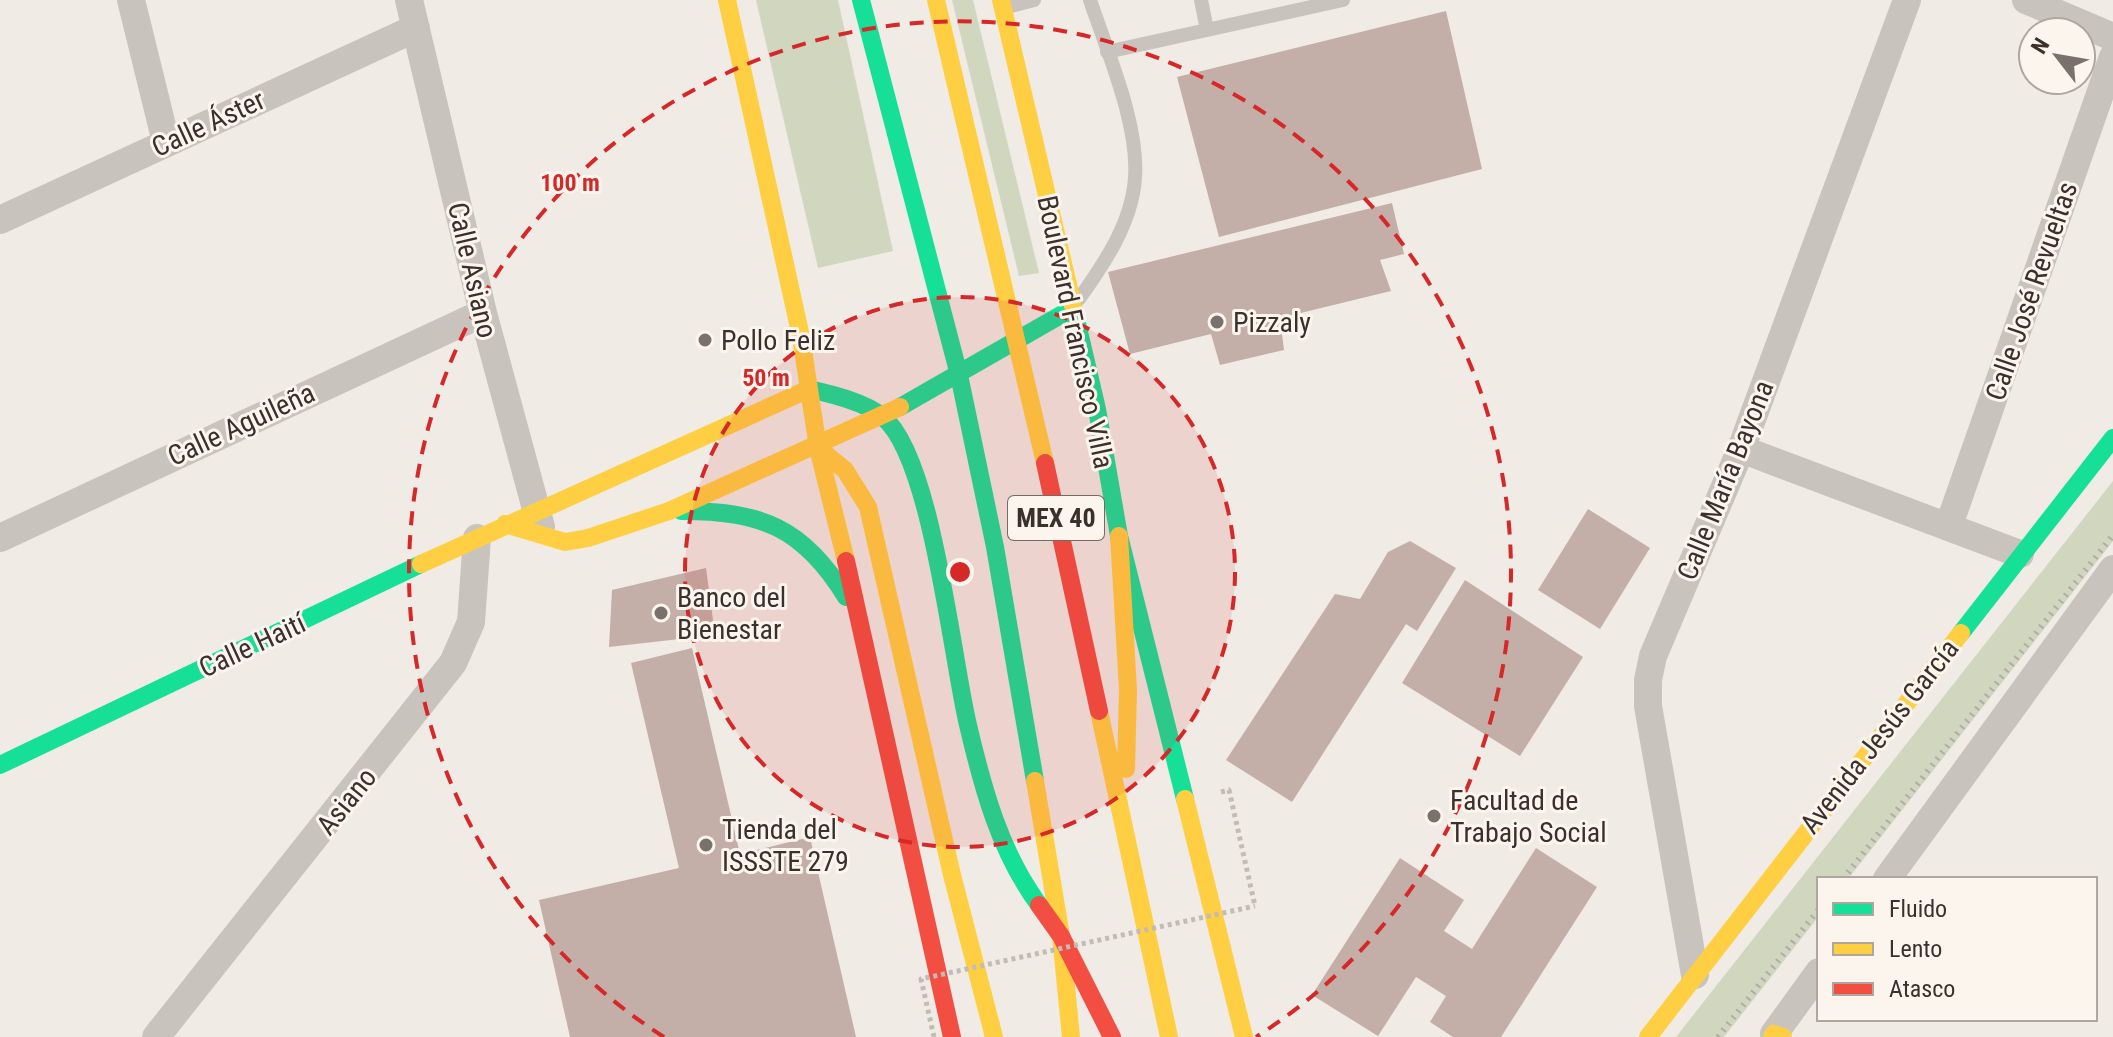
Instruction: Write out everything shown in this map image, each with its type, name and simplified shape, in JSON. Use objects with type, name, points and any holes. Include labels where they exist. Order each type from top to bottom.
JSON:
[{"type":"street","points":[[131,0],[166,142]]},
{"type":"street","name":"Calle Asiano","points":[[409,0],[483,313],[545,538]]},
{"type":"street","points":[[727,0],[809,389],[818,448],[862,627],[952,1037]]},
{"type":"street","name":"MEX 40","points":[[861,0],[959,375],[995,547],[1061,936],[1071,1037]]},
{"type":"street","name":"Boulevard Francisco Villa","points":[[936,0],[1019,342],[1122,831],[1169,1037]]},
{"type":"street","name":"Calle María Bayona","points":[[1695,975],[1655,751],[1648,680],[1653,656],[1741,449],[1907,0]]},
{"type":"street","points":[[2026,0],[2113,37]]},
{"type":"street","name":"Boulevard Francisco Villa","points":[[1002,4],[1097,409],[1119,536],[1244,1037]]},
{"type":"street","name":"Calle Áster","points":[[0,220],[416,28]]},
{"type":"street","name":"Calle José Revueltas","points":[[1949,525],[2113,57]]},
{"type":"street","points":[[505,524],[565,542],[588,538],[669,511],[883,417],[1019,342],[1073,308]]},
{"type":"street","name":"Calle Aguileña","points":[[0,538],[483,313]]},
{"type":"street","points":[[809,389],[834,395],[883,417],[910,456],[919,485],[968,726],[1000,840],[1022,882],[1061,936],[1112,1037]]},
{"type":"street","name":"Calle Haití","points":[[0,765],[505,524],[809,389]]},
{"type":"street","name":"Avenida Jesús García","points":[[1648,1037],[2113,438]]},
{"type":"street","points":[[818,448],[845,470],[868,507],[952,875],[994,1037]]},
{"type":"street","points":[[1741,449],[2020,554]]},
{"type":"street","points":[[669,511],[761,517],[787,528],[825,566],[862,627]]},
{"type":"street","points":[[1119,536],[1128,690],[1122,831]]},
{"type":"street","name":"Asiano","points":[[156,1037],[453,663],[471,622],[477,538]]},
{"type":"street","points":[[1888,877],[2108,584]]},
{"type":"street","points":[[1776,1036],[1817,975]]},
{"type":"lane","points":[[1002,4],[1034,0]]},
{"type":"lane","points":[[1073,308],[1118,238],[1130,206],[1135,178],[1126,117],[1090,0]]},
{"type":"lane","points":[[1201,0],[1207,30]]},
{"type":"lane","points":[[1107,52],[1343,0]]},
{"type":"path","points":[[934,1037],[921,979],[1255,906]]},
{"type":"green space","points":[[756,0],[838,0],[893,251],[818,268]]},
{"type":"green space","points":[[952,0],[973,0],[1039,273],[1019,276]]},
{"type":"green space","points":[[2113,481],[2113,541],[1850,877],[1817,877],[1817,919],[1724,1037],[1676,1037]]},
{"type":"building","points":[[1446,11],[1482,169],[1219,237],[1177,77]]},
{"type":"building","points":[[1392,203],[1404,254],[1380,260],[1391,291],[1280,318],[1284,350],[1220,365],[1211,334],[1130,354],[1108,272]]},
{"type":"building","points":[[1588,509],[1650,548],[1600,629],[1538,590]]},
{"type":"building","points":[[1410,541],[1456,568],[1417,631],[1406,624],[1292,802],[1226,760],[1335,594],[1360,599],[1388,552]]},
{"type":"building","name":"Banco del Bienestar","points":[[706,568],[715,635],[609,647],[612,590]]},
{"type":"building","points":[[1465,580],[1583,657],[1520,756],[1402,683]]},
{"type":"building","name":"Tienda del ISSSTE 279","points":[[692,648],[740,854],[810,837],[856,1037],[570,1037],[539,900],[679,868],[631,663]]},
{"type":"building","points":[[1536,848],[1597,887],[1501,1037],[1453,1037],[1430,1022],[1446,996],[1416,977],[1378,1036],[1312,995],[1400,858],[1464,900],[1444,931],[1472,949]]},
{"type":"railway","points":[[1845,877],[2113,535]]},
{"type":"railway","points":[[1718,1037],[1817,912]]},
{"type":"traffic: fast","points":[[861,0],[959,375],[995,547],[1035,781]]},
{"type":"traffic: fast","points":[[1073,306],[1097,409],[1119,536],[1185,799]]},
{"type":"traffic: fast","points":[[900,407],[1073,308]]},
{"type":"traffic: fast","points":[[809,389],[867,407],[883,417],[900,439],[915,473],[927,515],[980,773],[1003,842],[1039,905]]},
{"type":"traffic: fast","points":[[1961,633],[2113,438]]},
{"type":"traffic: fast","points":[[681,511],[734,515],[777,528],[813,554],[846,597]]},
{"type":"traffic: fast","points":[[0,765],[421,564]]},
{"type":"traffic: slow","points":[[727,0],[801,337],[818,448],[846,561]]},
{"type":"traffic: slow","points":[[936,0],[1045,463]]},
{"type":"traffic: slow","points":[[1001,0],[1073,306]]},
{"type":"traffic: slow","points":[[421,564],[809,389]]},
{"type":"traffic: slow","points":[[505,524],[565,542],[588,538],[669,511],[900,407]]},
{"type":"traffic: slow","points":[[818,448],[845,470],[868,507],[952,875],[994,1037]]},
{"type":"traffic: slow","points":[[1119,536],[1128,690],[1126,769]]},
{"type":"traffic: slow","points":[[1648,1037],[1961,633]]},
{"type":"traffic: slow","points":[[1099,711],[1169,1037]]},
{"type":"traffic: slow","points":[[1035,781],[1061,936],[1071,1037]]},
{"type":"traffic: slow","points":[[1185,799],[1244,1037]]},
{"type":"traffic: slow","points":[[1772,1037],[1774,1034],[1783,1037]]},
{"type":"traffic: jam","points":[[1045,463],[1099,711]]},
{"type":"traffic: jam","points":[[846,561],[952,1037]]},
{"type":"traffic: jam","points":[[1039,905],[1061,936],[1112,1037]]},
{"type":"place","name":"Pizzaly","points":[[1217,322]]},
{"type":"place","name":"Pollo Feliz","points":[[705,340]]},
{"type":"place","name":"Banco del Bienestar","points":[[661,613]]},
{"type":"place","name":"Facultad de Trabajo Social","points":[[1434,816]]},
{"type":"place","name":"Tienda del ISSSTE 279","points":[[706,845]]}]
